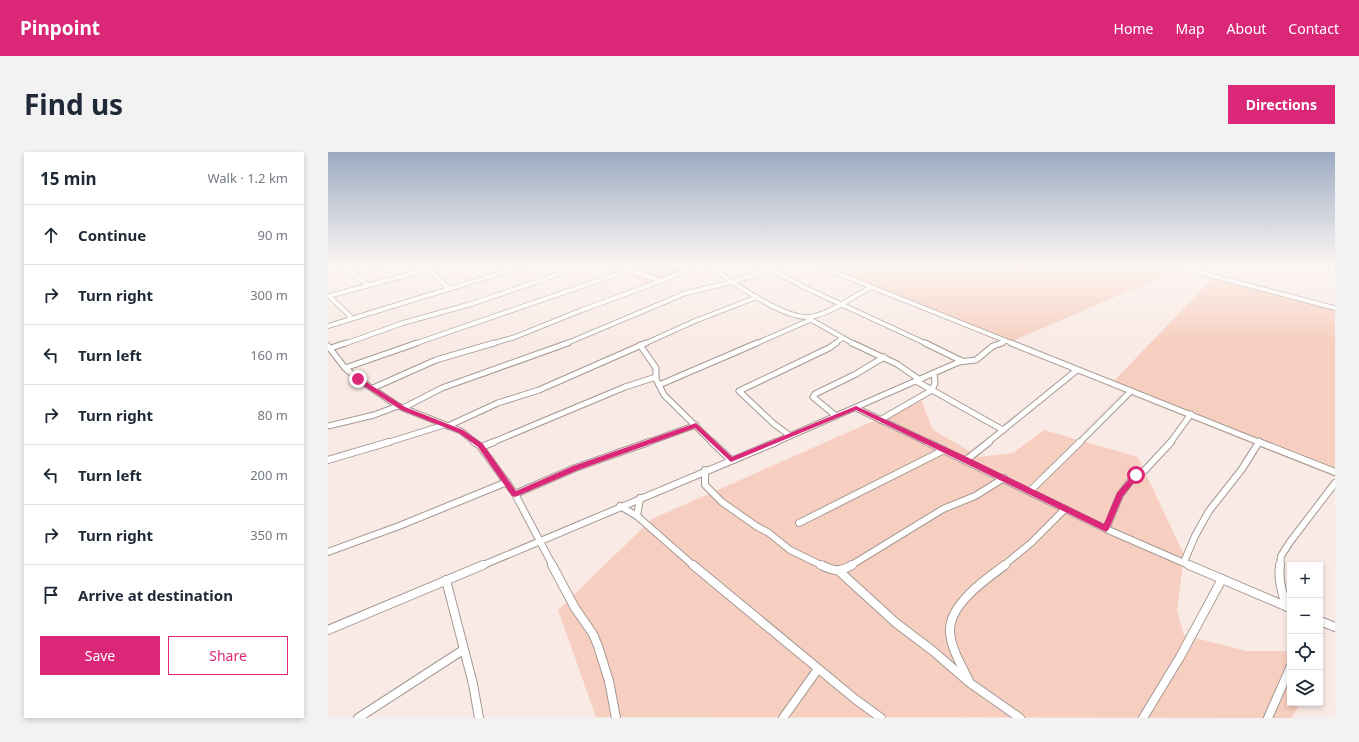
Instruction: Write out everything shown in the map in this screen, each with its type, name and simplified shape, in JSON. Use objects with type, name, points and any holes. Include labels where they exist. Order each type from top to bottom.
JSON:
[{"type":"street","points":[[328,296],[349,290]]},
{"type":"street","points":[[328,326],[441,290]]},
{"type":"street","points":[[511,290],[330,347],[345,368],[358,379],[400,407],[461,431],[481,447],[515,494],[575,608],[593,634],[609,680],[616,718]]},
{"type":"street","points":[[345,368],[421,340],[503,315],[572,290]]},
{"type":"street","points":[[372,388],[436,360],[515,337],[635,290]]},
{"type":"street","points":[[328,426],[400,407],[442,388],[548,351],[686,293],[697,290]]},
{"type":"street","points":[[746,290],[794,316],[808,318],[842,338],[884,357],[932,390],[1003,430]]},
{"type":"street","points":[[813,290],[904,332],[962,361]]},
{"type":"street","points":[[659,385],[817,314],[864,290]]},
{"type":"street","points":[[880,290],[1335,472]]},
{"type":"street","points":[[1268,290],[1335,308]]},
{"type":"street","points":[[328,296],[350,316],[349,319]]},
{"type":"street","points":[[328,460],[446,426],[498,403],[539,390],[695,321],[757,297]]},
{"type":"street","points":[[789,436],[739,391],[829,348],[842,338]]},
{"type":"street","points":[[328,630],[856,408],[962,361],[979,359],[993,346],[1006,341]]},
{"type":"street","points":[[640,345],[656,368],[656,377],[667,398],[731,460]]},
{"type":"street","points":[[836,416],[813,397],[884,357]]},
{"type":"street","points":[[966,460],[1077,370]]},
{"type":"street","points":[[880,420],[932,390],[935,383],[934,373]]},
{"type":"street","points":[[481,447],[625,387],[656,377]]},
{"type":"street","points":[[1030,491],[1131,391]]},
{"type":"street","points":[[856,408],[1004,478],[1106,529],[1287,608]]},
{"type":"street","points":[[1106,529],[1120,495],[1133,478],[1145,470],[1171,442],[1191,414]]},
{"type":"street","points":[[515,494],[575,468],[696,425]]},
{"type":"street","points":[[1184,562],[1195,536],[1209,512],[1242,469],[1259,441]]},
{"type":"street","points":[[799,523],[944,450]]},
{"type":"street","points":[[706,470],[704,480],[705,485],[722,502],[756,526],[769,533],[790,550],[834,571],[839,571],[853,564],[943,509],[975,496],[1004,478]]},
{"type":"street","points":[[328,552],[399,526],[507,482]]},
{"type":"street","points":[[1287,605],[1281,589],[1279,572],[1281,556],[1335,483]]},
{"type":"street","points":[[637,516],[640,498]]},
{"type":"street","points":[[620,506],[637,516],[700,571],[818,669],[881,718]]},
{"type":"street","points":[[970,683],[951,640],[950,627],[954,613],[979,586],[1025,549],[1046,530],[1065,509]]},
{"type":"street","points":[[839,571],[896,623],[933,651],[970,683],[1020,718]]},
{"type":"street","points":[[1144,718],[1180,657],[1222,579]]},
{"type":"street","points":[[446,580],[473,684],[479,718]]},
{"type":"street","points":[[1323,622],[1335,627]]},
{"type":"street","points":[[358,718],[463,650]]},
{"type":"street","points":[[783,718],[818,669]]},
{"type":"street","points":[[1268,718],[1289,670]]},
{"type":"shaded area","points":[[875,290],[1130,290],[1008,343]]},
{"type":"shaded area","points":[[1201,290],[1260,290],[1335,310],[1335,477],[1109,386]]},
{"type":"shaded area","points":[[921,400],[933,430],[980,457],[1013,453],[1044,430],[1138,457],[1184,555],[1177,611],[1184,635],[1246,651],[1287,651],[1287,706],[1299,706],[1291,718],[596,717],[558,610],[652,519]]},
{"type":"route","points":[[358,379],[398,406],[461,431],[480,446],[515,494],[575,468],[696,425],[731,460],[856,408],[1106,529],[1120,495],[1136,475]]}]
